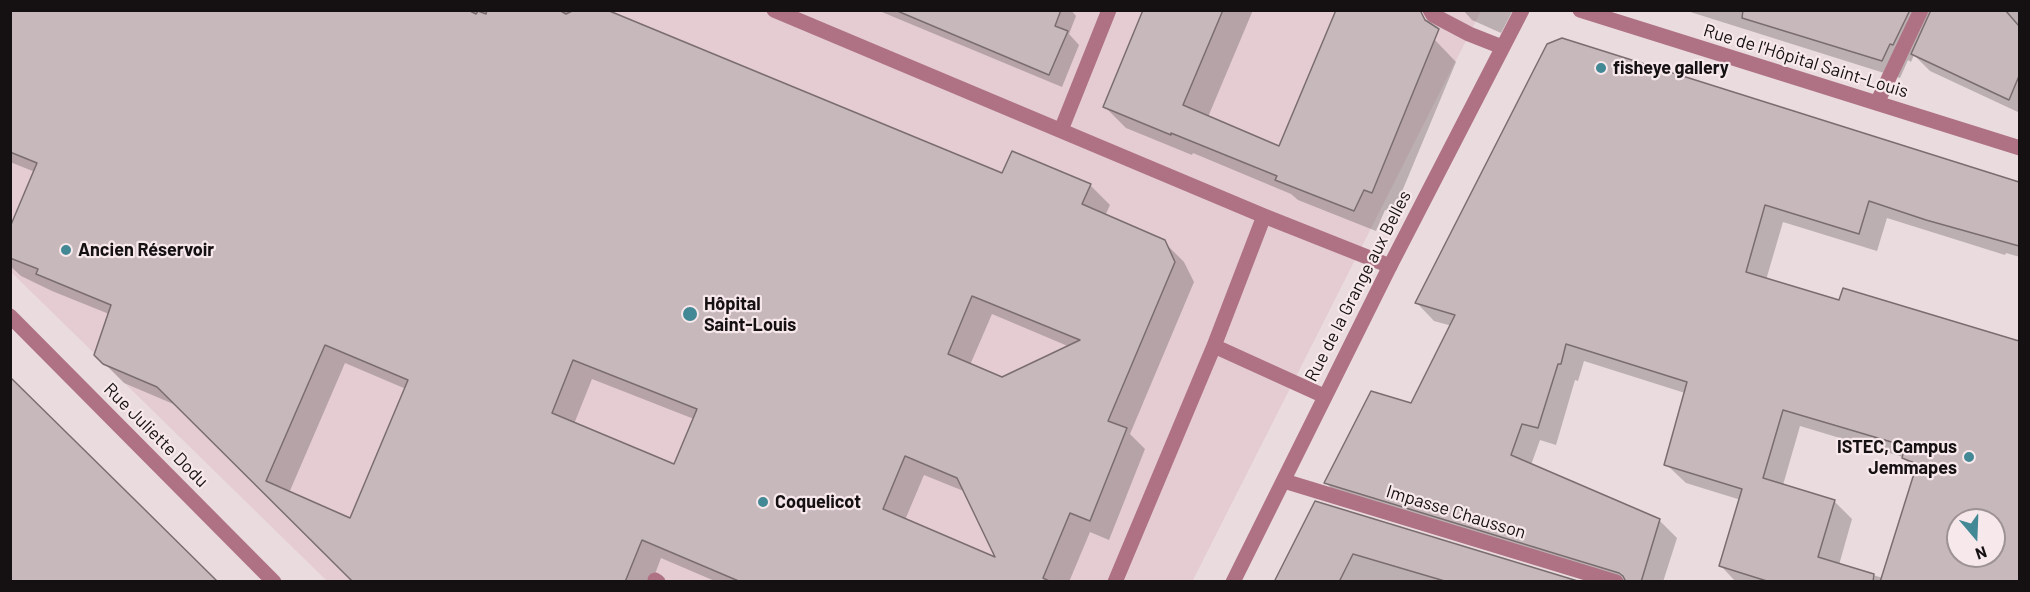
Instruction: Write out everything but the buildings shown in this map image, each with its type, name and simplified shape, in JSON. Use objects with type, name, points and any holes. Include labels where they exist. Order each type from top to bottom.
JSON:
[{"type":"street","points":[[774,10],[1264,216],[1390,266]]},
{"type":"street","points":[[1061,130],[1109,10]]},
{"type":"street","points":[[1430,10],[1433,15],[1469,34],[1502,47]]},
{"type":"street","name":"Rue de la Grange aux Belles","points":[[1233,582],[1324,396],[1522,10]]},
{"type":"street","name":"Rue de l'Hôpital Saint-Louis","points":[[1580,10],[2019,148]]},
{"type":"street","points":[[1877,103],[1921,10]]},
{"type":"street","points":[[1115,582],[1214,346],[1264,216]]},
{"type":"street","name":"Rue Juliette Dodu","points":[[10,316],[274,582]]},
{"type":"street","points":[[1214,346],[1324,396]]},
{"type":"street","name":"Impasse Chausson","points":[[1284,481],[1616,582]]},
{"type":"shaded area","name":"Hôpital Saint-Louis","points":[[10,11],[1481,11],[1192,582],[327,581],[11,272]]},
{"type":"place","name":"fisheye gallery","points":[[1601,68]]},
{"type":"place","name":"Ancien Réservoir","points":[[66,250]]},
{"type":"place","name":"Hôpital Saint-Louis","points":[[690,314]]},
{"type":"place","name":"ISTEC, Campus Jemmapes","points":[[1969,457]]},
{"type":"place","name":"Coquelicot","points":[[763,502]]}]
